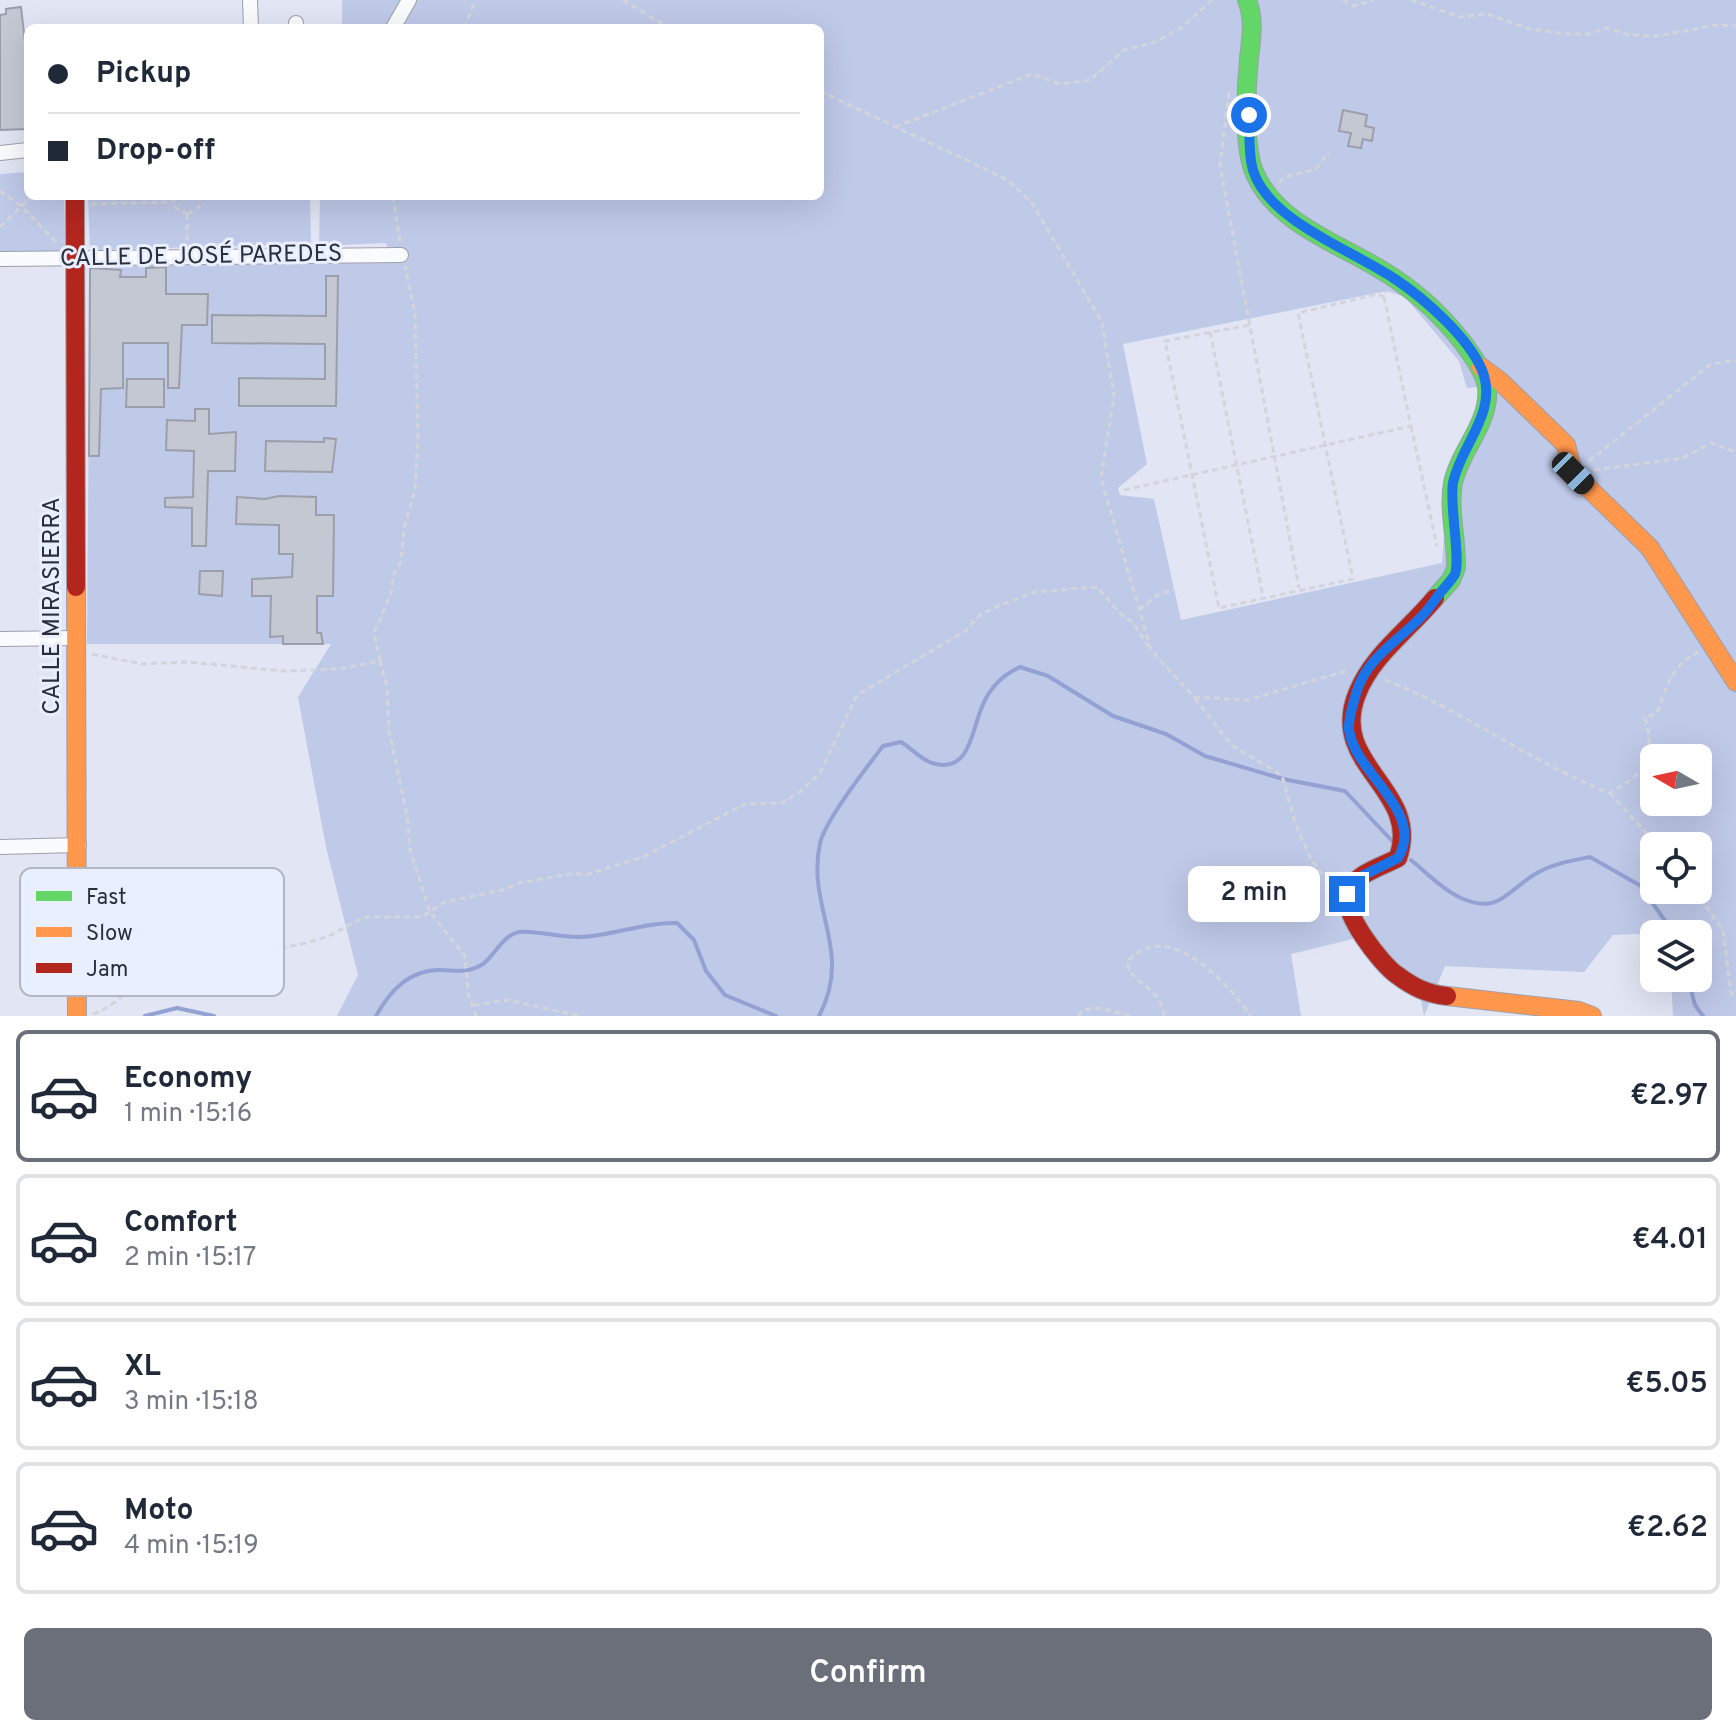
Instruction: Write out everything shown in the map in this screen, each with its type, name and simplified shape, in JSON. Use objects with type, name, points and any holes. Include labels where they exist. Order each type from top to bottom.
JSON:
[{"type":"street","points":[[250,0],[251,24]]},
{"type":"street","points":[[395,24],[409,0]]},
{"type":"street","points":[[1247,0],[1255,33],[1248,68],[1253,171],[1267,193],[1282,210],[1328,241],[1387,288],[1449,323],[1481,367],[1500,381],[1566,445],[1573,473],[1650,548],[1736,682]]},
{"type":"street","points":[[0,153],[24,150]]},
{"type":"street","name":"CALLE MIRASIERRA","points":[[75,200],[79,868]]},
{"type":"street","name":"CALLE DE JOSÉ PAREDES","points":[[0,259],[401,255]]},
{"type":"street","points":[[1481,367],[1487,387],[1487,406],[1461,455],[1452,486],[1455,573],[1422,617],[1370,667],[1357,688],[1349,729],[1353,744],[1402,820],[1406,837],[1398,858],[1358,878],[1347,894],[1347,904],[1354,923],[1393,973],[1427,994],[1579,1011],[1592,1016]]},
{"type":"street","points":[[0,639],[77,644]]},
{"type":"street","points":[[0,847],[79,845]]},
{"type":"path","points":[[466,24],[476,0]]},
{"type":"path","points":[[623,0],[662,24]]},
{"type":"path","points":[[895,127],[1032,74],[1060,84],[1090,80],[1124,50],[1153,43],[1180,29],[1212,0]]},
{"type":"path","points":[[1343,0],[1354,6],[1374,0]]},
{"type":"path","points":[[1411,0],[1460,17],[1487,14],[1530,29],[1570,34],[1588,34],[1605,28],[1630,35],[1656,36],[1717,25],[1736,26]]},
{"type":"path","points":[[1231,83],[1220,166],[1299,588]]},
{"type":"path","points":[[824,93],[1008,180],[1032,203],[1102,322],[1114,396],[1101,478],[1151,650]]},
{"type":"path","points":[[1267,193],[1285,177],[1316,169],[1329,152]]},
{"type":"path","points":[[0,191],[21,206],[75,258]]},
{"type":"path","points":[[0,227],[28,200]]},
{"type":"path","points":[[173,200],[177,210],[187,214]]},
{"type":"path","points":[[187,214],[199,207],[200,200]]},
{"type":"path","points":[[394,200],[401,255],[415,314],[418,439],[415,490],[404,528],[401,562],[394,573],[391,593],[374,633],[387,686],[389,731],[407,815],[410,850],[430,912],[465,956],[468,993],[476,1016]]},
{"type":"path","points":[[187,214],[188,257]]},
{"type":"path","points":[[1249,325],[1165,341],[1219,608],[1299,588],[1353,579],[1298,313],[1378,294],[1387,288],[1411,426],[1437,546]]},
{"type":"path","points":[[1210,332],[1263,597]]},
{"type":"path","points":[[1573,473],[1711,364],[1736,360]]},
{"type":"path","points":[[1124,490],[1411,426]]},
{"type":"path","points":[[1573,473],[1683,458],[1711,443],[1736,452]]},
{"type":"path","points":[[284,947],[329,936],[364,917],[422,917],[445,902],[503,890],[520,883],[575,873],[585,875],[629,861],[745,804],[782,803],[820,773],[853,698],[965,631],[981,614],[1034,592],[1097,587],[1133,623],[1151,650],[1194,697],[1231,745],[1277,772],[1283,779],[1295,823],[1311,859],[1347,904]]},
{"type":"path","points":[[1139,610],[1156,596],[1174,589]]},
{"type":"path","points":[[77,644],[142,664],[189,662],[283,671],[340,669],[380,661]]},
{"type":"path","points":[[1610,793],[1632,779],[1648,763],[1649,734],[1645,718],[1657,713],[1670,675],[1684,659],[1712,644]]},
{"type":"path","points":[[1194,697],[1248,700],[1370,667],[1558,770],[1610,793],[1645,832]]},
{"type":"path","points":[[1704,904],[1723,930],[1731,993],[1736,996]]},
{"type":"path","points":[[1164,1016],[1158,995],[1128,970],[1127,962],[1133,955],[1154,945],[1178,947],[1189,954],[1220,981],[1251,1016]]},
{"type":"path","points":[[77,1015],[95,1014],[109,1008],[121,996]]},
{"type":"path","points":[[473,1005],[508,1000],[580,1016]]},
{"type":"path","points":[[1079,1016],[1082,1010],[1101,1008],[1130,1016]]},
{"type":"shaded area","points":[[342,0],[1736,0],[1736,1016],[1673,1016],[1672,992],[1712,992],[1712,920],[1640,920],[1640,935],[1613,935],[1584,972],[1445,966],[1424,1016],[1421,1000],[1357,938],[1291,954],[1301,1016],[337,1016],[358,975],[326,847],[298,697],[331,644],[87,644],[90,265],[393,262],[386,243],[319,246],[320,200],[824,200],[824,24],[342,24]],"holes":[[[1387,291],[1405,297],[1459,361],[1467,388],[1478,387],[1478,413],[1447,493],[1442,563],[1181,620],[1154,499],[1120,495],[1118,488],[1147,464],[1123,344]]]},
{"type":"shaded area","points":[[24,172],[24,200],[64,200],[66,252],[0,253],[0,174]]},
{"type":"shaded area","points":[[88,200],[310,200],[311,244],[90,250]]},
{"type":"building","points":[[21,7],[24,129],[0,130],[0,15],[6,14],[6,9]]},
{"type":"building","points":[[1343,110],[1367,115],[1365,126],[1374,128],[1372,141],[1363,139],[1361,148],[1348,146],[1351,133],[1339,131]]},
{"type":"building","points":[[166,267],[166,294],[208,294],[207,325],[182,325],[179,388],[168,388],[168,343],[123,343],[123,388],[101,389],[99,456],[89,456],[90,268],[121,270],[120,277],[146,277],[146,268]]},
{"type":"building","points":[[326,276],[338,276],[336,406],[239,406],[239,378],[325,379],[325,344],[212,343],[212,315],[326,316]]},
{"type":"building","points":[[127,379],[164,379],[164,407],[126,407]]},
{"type":"building","points":[[195,409],[209,409],[209,434],[236,432],[235,471],[208,471],[206,546],[192,546],[192,508],[165,507],[165,498],[193,497],[194,451],[166,450],[167,420],[195,421]]},
{"type":"building","points":[[324,438],[336,439],[332,472],[265,471],[266,441],[324,442]]},
{"type":"building","points":[[279,496],[316,497],[316,515],[334,515],[333,596],[317,596],[317,633],[321,633],[323,644],[283,644],[283,636],[270,637],[271,596],[252,596],[252,579],[292,577],[293,554],[279,554],[279,525],[236,524],[237,497],[265,499]]},
{"type":"building","points":[[200,571],[223,571],[222,596],[199,594]]},
{"type":"waterway","points":[[819,1016],[829,992],[832,970],[817,867],[820,843],[830,821],[883,746],[901,742],[928,761],[944,765],[961,758],[990,691],[1006,675],[1020,667],[1048,676],[1113,716],[1166,734],[1205,756],[1283,779],[1345,791],[1394,843]]},
{"type":"waterway","points":[[1411,860],[1454,895],[1483,904],[1500,900],[1546,869],[1590,857],[1641,886],[1664,920]]},
{"type":"waterway","points":[[376,1016],[394,990],[410,978],[430,971],[463,971],[478,967],[508,937],[519,932],[580,937],[677,923],[694,940],[706,971],[725,995],[776,1016]]},
{"type":"waterway","points":[[1692,992],[1695,1005],[1703,1016]]},
{"type":"waterway","points":[[145,1016],[177,1008],[214,1016]]},
{"type":"traffic: fast","points":[[1247,0],[1252,30],[1247,134],[1251,163],[1265,191],[1277,206],[1309,230],[1390,275],[1425,302],[1464,344],[1486,381],[1484,412],[1453,483],[1456,568],[1451,580],[1435,598]]},
{"type":"traffic: slow","points":[[1481,367],[1500,381],[1566,445],[1573,473],[1650,548],[1736,682]]},
{"type":"traffic: slow","points":[[76,587],[77,868]]},
{"type":"traffic: slow","points":[[77,996],[77,1016]]},
{"type":"traffic: slow","points":[[1447,996],[1579,1011],[1592,1016]]},
{"type":"traffic: jam","points":[[75,200],[76,587]]},
{"type":"traffic: jam","points":[[1435,598],[1381,655],[1357,694],[1351,719],[1355,740],[1398,813],[1402,834],[1398,858],[1357,880],[1348,892],[1347,901],[1356,924],[1390,969],[1420,989],[1447,996]]},
{"type":"route","points":[[1249,115],[1253,171],[1267,193],[1282,210],[1328,241],[1396,279],[1449,323],[1481,367],[1487,387],[1487,406],[1461,455],[1452,486],[1455,573],[1422,617],[1393,640],[1373,662],[1357,688],[1350,715],[1349,729],[1353,744],[1402,820],[1406,837],[1404,849],[1398,858],[1358,878],[1347,894]]}]
